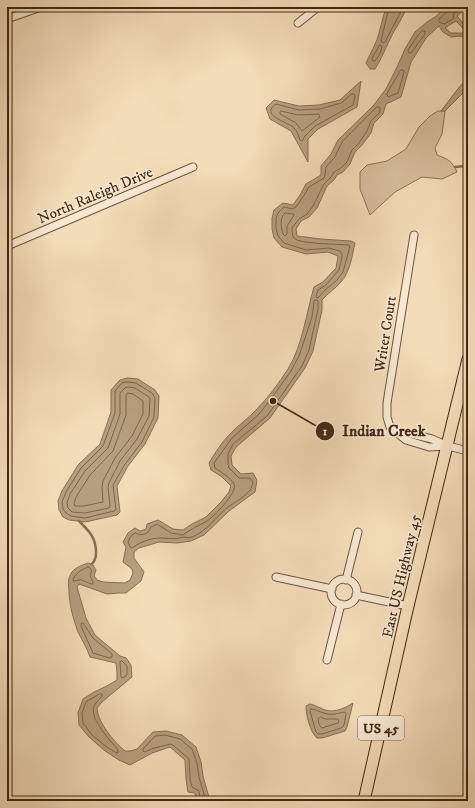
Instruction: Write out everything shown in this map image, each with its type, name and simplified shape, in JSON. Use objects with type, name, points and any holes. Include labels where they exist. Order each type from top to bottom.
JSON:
[{"type":"main road","name":"East US Highway 45","points":[[364,801],[408,606],[468,359]]},
{"type":"street","points":[[7,19],[41,7]]},
{"type":"street","points":[[298,23],[318,7]]},
{"type":"street","name":"North Raleigh Drive","points":[[7,246],[193,167]]},
{"type":"street","name":"Writer Court","points":[[414,235],[387,403],[387,417],[390,427],[398,433],[407,433],[432,439],[448,446],[468,451]]},
{"type":"street","points":[[346,580],[358,532]]},
{"type":"street","points":[[276,577],[332,589]]},
{"type":"street","points":[[346,580],[353,584],[356,595],[349,604],[337,603],[332,596],[332,589],[334,584],[338,581],[346,580]]},
{"type":"street","points":[[356,595],[408,606]]},
{"type":"street","points":[[327,660],[341,604]]},
{"type":"shaded area","points":[[438,111],[445,111],[442,134],[435,148],[437,155],[449,161],[457,172],[442,179],[422,177],[395,192],[370,215],[360,189],[360,172],[367,165],[387,161],[406,149],[419,127],[430,116]]},
{"type":"water","points":[[386,7],[407,7],[375,69],[370,69],[366,63],[377,40]]},
{"type":"water","points":[[447,7],[467,7],[457,16],[468,29],[468,39],[460,36],[451,37],[443,32],[439,26],[426,38],[411,62],[401,97],[386,104],[383,114],[374,123],[371,133],[355,152],[350,164],[327,186],[317,208],[309,217],[301,221],[296,229],[297,236],[351,241],[355,243],[347,274],[322,300],[322,310],[313,351],[305,368],[270,418],[236,447],[231,456],[232,465],[241,474],[253,473],[257,480],[255,492],[229,511],[204,535],[191,541],[177,543],[159,542],[139,548],[134,552],[134,558],[144,572],[141,581],[126,593],[107,594],[79,584],[77,587],[86,618],[95,635],[120,656],[126,658],[131,665],[132,677],[97,708],[103,726],[116,743],[125,751],[137,749],[153,732],[166,731],[182,735],[196,747],[210,801],[196,801],[195,793],[188,792],[185,760],[170,747],[152,753],[130,765],[105,751],[89,737],[79,725],[78,713],[83,699],[117,680],[117,673],[116,663],[90,657],[78,632],[73,616],[68,585],[69,578],[74,570],[88,563],[93,565],[96,570],[94,576],[97,580],[103,582],[125,583],[130,580],[133,573],[132,569],[123,562],[126,547],[123,542],[128,533],[135,528],[140,531],[146,529],[147,524],[158,520],[173,529],[183,530],[206,517],[229,492],[231,486],[222,477],[211,470],[209,463],[223,441],[260,405],[288,369],[301,339],[314,287],[323,282],[336,268],[338,256],[328,252],[306,254],[282,247],[274,238],[272,229],[274,210],[283,203],[293,205],[306,184],[321,175],[321,166],[331,154],[338,140],[373,106],[386,89],[405,49],[415,32]],"holes":[[[456,21],[466,33],[451,33],[445,28]]]},
{"type":"water","points":[[468,75],[468,88],[445,111],[441,111],[463,83]]},
{"type":"water","points":[[361,81],[357,107],[318,129],[308,139],[308,162],[291,131],[270,119],[266,108],[274,100],[299,106],[319,105],[340,100]]},
{"type":"water","points":[[127,378],[138,379],[155,390],[159,396],[158,418],[145,444],[128,466],[117,486],[120,512],[117,515],[85,522],[69,520],[63,517],[59,510],[58,501],[62,491],[78,465],[100,444],[111,412],[111,390],[120,380]]},
{"type":"water","points":[[353,703],[345,731],[322,738],[317,738],[312,732],[306,706],[310,704],[332,711]]},
{"type":"waterway","points":[[455,167],[465,166],[468,159]]},
{"type":"waterway","points":[[79,521],[90,533],[95,544],[96,553],[92,564]]},
{"type":"place","name":"Indian Creek","points":[[273,401]]}]
